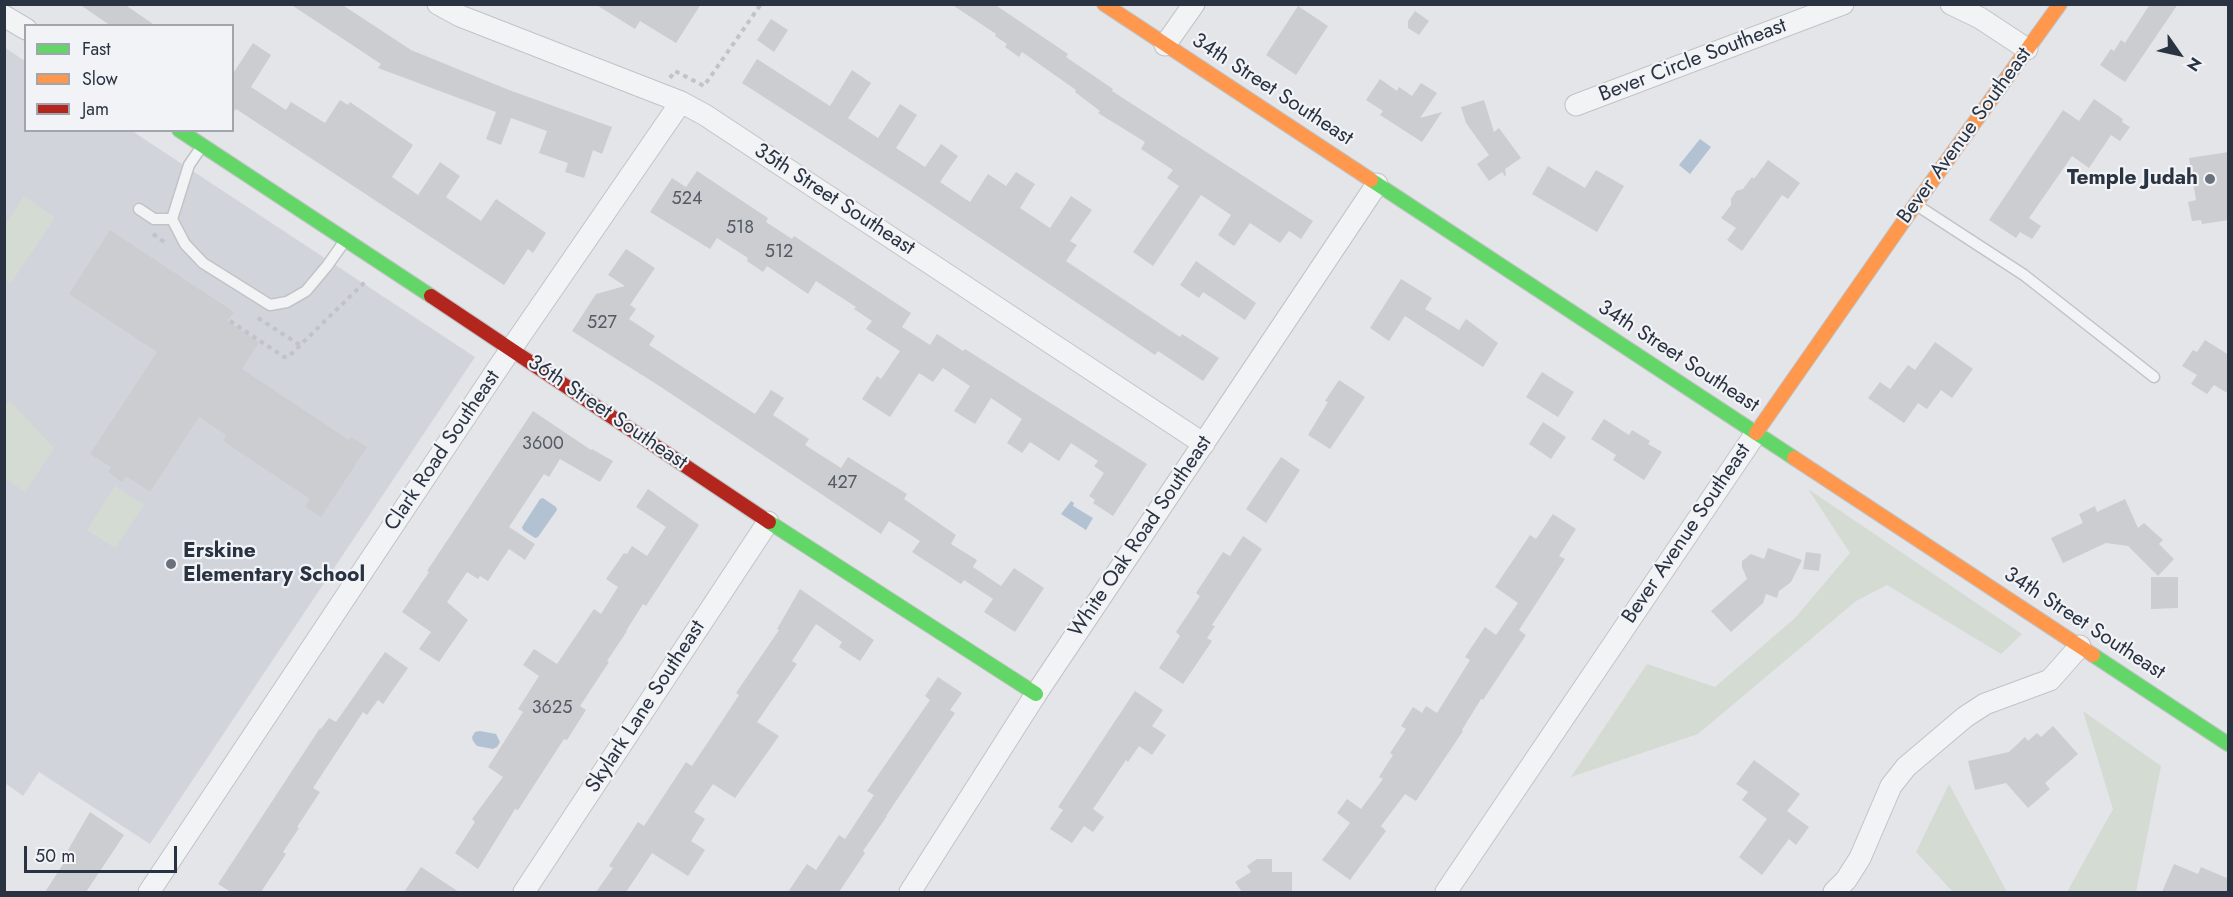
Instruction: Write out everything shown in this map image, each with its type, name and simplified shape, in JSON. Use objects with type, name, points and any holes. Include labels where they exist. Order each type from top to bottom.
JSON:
[{"type":"street","name":"35th Street Southeast","points":[[438,4],[460,15],[681,102],[705,115],[1204,444]]},
{"type":"street","name":"34th Street Southeast","points":[[1104,4],[2229,744]]},
{"type":"street","points":[[1165,45],[1194,4]]},
{"type":"street","name":"Bever Circle Southeast","points":[[1576,105],[1843,4]]},
{"type":"street","points":[[1951,4],[1980,18],[2027,49]]},
{"type":"street","name":"Bever Avenue Southeast","points":[[1446,892],[1756,433],[1915,205],[2060,4]]},
{"type":"street","points":[[4,16],[24,29]]},
{"type":"street","name":"Clark Road Southeast","points":[[149,892],[511,349],[681,102]]},
{"type":"street","name":"36th Street Southeast","points":[[182,132],[768,522],[1036,694]]},
{"type":"street","name":"White Oak Road Southeast","points":[[910,892],[1036,694],[1377,184]]},
{"type":"street","name":"Skylark Lane Southeast","points":[[524,892],[768,522]]},
{"type":"street","points":[[1834,892],[1846,880],[1860,858],[1891,786],[1906,767],[1965,717],[1985,704],[2050,680],[2080,646]]},
{"type":"lane","points":[[202,146],[189,165],[172,219],[185,244],[203,263],[270,305],[287,302],[306,291],[346,240]]},
{"type":"lane","points":[[1915,205],[2024,275],[2154,377]]},
{"type":"lane","points":[[139,209],[154,219],[172,219]]},
{"type":"path","points":[[670,79],[675,72],[704,86],[761,4]]},
{"type":"path","points":[[230,321],[284,357],[288,357],[369,275]]},
{"type":"shaded area","name":"Erskine Elementary School","points":[[4,47],[24,60],[24,132],[134,132],[475,357],[150,844],[39,772],[23,796],[5,783]]},
{"type":"shaded area","points":[[24,196],[55,218],[10,284],[5,280],[5,225]]},
{"type":"shaded area","points":[[10,401],[54,448],[25,492],[5,478],[5,405]]},
{"type":"shaded area","points":[[115,486],[144,505],[115,548],[87,530]]},
{"type":"shaded area","points":[[1808,489],[2022,634],[2001,654],[1887,585],[1856,601],[1698,734],[1571,777],[1647,664],[1715,687],[1795,618],[1850,553]]},
{"type":"shaded area","points":[[2083,711],[2161,766],[2136,892],[2067,892],[2113,809]]},
{"type":"shaded area","points":[[1949,784],[2007,892],[1953,892],[1916,852]]},
{"type":"water","points":[[1700,139],[1711,147],[1690,174],[1679,165]]},
{"type":"water","points":[[543,498],[557,510],[535,538],[522,527],[540,499]]},
{"type":"water","points":[[1071,501],[1074,503],[1073,506],[1093,518],[1086,530],[1061,514]]},
{"type":"water","points":[[475,732],[496,734],[500,742],[497,747],[493,749],[477,746],[472,737]]},
{"type":"building","points":[[79,4],[124,4],[153,24],[108,24]]},
{"type":"building","points":[[290,4],[341,4],[411,50],[509,90],[612,127],[602,154],[593,150],[584,178],[565,172],[568,163],[539,153],[547,131],[511,118],[501,145],[486,139],[496,112],[378,68],[381,64]]},
{"type":"building","points":[[595,4],[701,4],[676,43],[640,21],[635,29]]},
{"type":"building","points":[[951,4],[994,4],[1068,54],[1066,57],[1113,89],[1112,91],[1313,221],[1301,239],[1289,231],[1280,243],[1250,223],[1234,246],[1218,235],[1231,215],[1201,195],[1153,266],[1133,252],[1179,186],[1167,178],[1173,170],[1141,149],[1145,142],[1098,113],[1100,111],[1075,92],[1076,90],[1022,52],[1019,57],[1005,47],[1007,44],[995,36],[996,34]]},
{"type":"building","points":[[2150,4],[2178,4],[2125,82],[2100,65],[2111,49],[2114,51],[2121,40],[2125,43]]},
{"type":"building","points":[[1298,6],[1328,26],[1296,75],[1266,55]]},
{"type":"building","points":[[1415,11],[1429,21],[1419,35],[1408,28],[1408,21]]},
{"type":"building","points":[[771,19],[788,30],[774,52],[757,40]]},
{"type":"building","points":[[253,43],[271,55],[251,87],[286,110],[291,102],[325,123],[340,100],[348,105],[350,102],[413,145],[392,177],[418,195],[440,162],[460,176],[446,197],[481,221],[496,199],[546,233],[533,253],[528,249],[504,285],[236,109],[234,112],[234,72]]},
{"type":"building","points":[[757,59],[830,106],[852,70],[871,83],[848,118],[878,138],[900,104],[917,115],[896,148],[925,167],[941,144],[958,156],[940,182],[970,202],[988,174],[1006,186],[1016,172],[1035,184],[1020,208],[1050,228],[1071,196],[1092,210],[1070,241],[1077,245],[1066,261],[1180,337],[1182,334],[1219,358],[1203,381],[1158,351],[1155,355],[919,197],[742,83]]},
{"type":"building","points":[[1380,79],[1397,91],[1399,87],[1412,96],[1421,83],[1437,93],[1420,118],[1442,112],[1422,142],[1380,115],[1383,111],[1366,100]]},
{"type":"building","points":[[2094,99],[2123,119],[2122,122],[2130,127],[2120,141],[2111,135],[2089,168],[2072,156],[2029,218],[2041,226],[2032,239],[2020,232],[2016,238],[1989,220],[2063,110],[2079,121]]},
{"type":"building","points":[[1484,100],[1494,132],[1499,128],[1521,158],[1505,169],[1505,176],[1502,172],[1489,181],[1477,164],[1489,155],[1466,123],[1461,107]]},
{"type":"building","name":"Temple Judah","points":[[2229,152],[2229,220],[2202,224],[2201,220],[2192,221],[2188,202],[2196,200],[2189,158]]},
{"type":"building","points":[[1768,160],[1800,183],[1788,199],[1782,195],[1742,251],[1727,240],[1736,228],[1721,218],[1731,205],[1731,199],[1736,191],[1743,189],[1752,177],[1754,179]]},
{"type":"building","points":[[1548,166],[1585,188],[1596,170],[1624,186],[1597,232],[1532,194]]},
{"type":"building","points":[[697,171],[768,218],[766,222],[792,239],[794,236],[911,313],[902,327],[930,345],[937,334],[963,351],[965,349],[1147,464],[1113,516],[1093,503],[1095,500],[1089,496],[1104,473],[1094,466],[1098,461],[1071,443],[1059,461],[1030,442],[1022,453],[1007,443],[1022,419],[991,398],[975,424],[954,411],[970,386],[943,368],[933,382],[919,373],[890,417],[862,399],[877,376],[881,379],[900,351],[866,329],[872,321],[854,309],[856,307],[816,281],[808,294],[767,266],[763,272],[747,261],[748,258],[717,238],[710,249],[650,212],[672,178],[686,187]]},
{"type":"building","points":[[110,230],[234,312],[227,321],[259,342],[242,369],[349,440],[351,437],[367,447],[321,517],[305,507],[310,499],[223,441],[226,435],[199,417],[150,492],[126,476],[122,482],[108,472],[111,467],[90,454],[157,352],[69,294]]},
{"type":"building","points":[[626,249],[655,268],[630,305],[636,309],[629,319],[655,336],[649,345],[755,414],[771,390],[784,398],[773,415],[809,439],[805,445],[841,468],[848,457],[907,494],[904,499],[956,535],[951,544],[977,560],[973,567],[1001,586],[1014,568],[1044,588],[1015,632],[984,612],[993,599],[964,580],[961,584],[912,552],[920,541],[889,521],[881,534],[661,387],[572,331],[596,294],[625,286],[608,275]]},
{"type":"building","points":[[1196,261],[1256,303],[1245,320],[1203,292],[1199,298],[1180,285]]},
{"type":"building","points":[[1401,279],[1432,298],[1425,309],[1459,330],[1466,319],[1498,343],[1483,367],[1405,316],[1389,341],[1370,328]]},
{"type":"building","points":[[2205,340],[2229,355],[2229,394],[2214,385],[2207,394],[2191,384],[2197,375],[2182,366],[2193,350],[2197,352]]},
{"type":"building","points":[[1935,342],[1973,369],[1952,398],[1941,390],[1927,409],[1918,403],[1904,423],[1868,398],[1880,382],[1890,389],[1908,365],[1915,370]]},
{"type":"building","points":[[1542,372],[1574,392],[1558,417],[1526,397]]},
{"type":"building","points":[[1339,380],[1365,397],[1330,449],[1308,435],[1328,402],[1325,401]]},
{"type":"building","points":[[533,411],[591,450],[613,461],[600,482],[560,459],[549,477],[544,474],[509,527],[535,544],[525,560],[509,549],[488,581],[480,576],[478,579],[467,572],[447,602],[468,620],[439,662],[419,649],[431,632],[402,612]]},
{"type":"building","points":[[1604,419],[1629,435],[1632,430],[1650,441],[1648,444],[1662,452],[1644,480],[1613,460],[1616,455],[1591,439]]},
{"type":"building","points":[[1543,422],[1566,437],[1551,459],[1529,444]]},
{"type":"building","points":[[1281,457],[1300,470],[1266,523],[1246,509]]},
{"type":"building","points":[[648,489],[699,525],[646,606],[643,604],[607,661],[609,662],[580,706],[586,710],[567,740],[564,739],[518,810],[515,809],[478,869],[455,853],[475,822],[472,819],[503,777],[488,767],[523,712],[518,709],[539,676],[523,665],[534,649],[557,664],[594,609],[601,614],[618,587],[606,579],[624,553],[627,554],[632,546],[647,556],[666,527],[636,507]]},
{"type":"building","points":[[2125,499],[2138,528],[2144,523],[2163,540],[2159,544],[2174,559],[2158,576],[2128,546],[2106,543],[2063,563],[2051,538],[2083,523],[2079,514],[2095,506],[2097,512]]},
{"type":"building","points":[[1553,514],[1576,529],[1559,556],[1565,559],[1519,630],[1526,635],[1483,700],[1481,699],[1463,731],[1416,801],[1405,794],[1381,826],[1386,831],[1350,880],[1322,860],[1350,823],[1337,813],[1347,799],[1361,809],[1383,779],[1379,777],[1393,755],[1390,753],[1406,729],[1401,726],[1413,707],[1422,713],[1426,706],[1437,713],[1470,660],[1465,657],[1485,627],[1496,635],[1518,603],[1495,587],[1530,535],[1536,539]]},
{"type":"building","points":[[1243,536],[1262,549],[1212,625],[1215,626],[1207,638],[1212,641],[1183,684],[1159,668],[1180,636],[1176,632],[1200,596],[1196,593],[1223,552],[1230,556]]},
{"type":"building","points":[[1768,548],[1802,560],[1791,582],[1779,591],[1777,598],[1766,594],[1763,603],[1731,632],[1711,611],[1747,579],[1742,561],[1751,554],[1764,559]]},
{"type":"building","points":[[1806,552],[1821,554],[1819,571],[1803,569]]},
{"type":"building","points":[[2151,577],[2178,577],[2178,608],[2151,609]]},
{"type":"building","points":[[800,589],[874,640],[860,661],[839,647],[842,642],[816,624],[792,661],[797,664],[757,722],[779,736],[735,798],[713,784],[694,812],[705,819],[691,841],[705,850],[688,876],[652,853],[626,892],[596,892],[613,868],[609,866],[638,822],[644,826],[686,762],[692,766],[739,695],[736,693],[779,630],[777,629]]},
{"type":"building","points":[[385,652],[408,668],[383,704],[378,700],[367,715],[363,712],[313,788],[320,792],[283,852],[286,854],[261,892],[231,892],[218,884],[320,728],[329,718],[336,722]]},
{"type":"building","points":[[938,677],[962,693],[950,710],[955,713],[863,851],[865,853],[839,892],[788,892],[807,864],[816,870],[839,835],[845,839],[874,795],[867,791],[930,700],[925,696]]},
{"type":"building","points":[[1135,691],[1163,710],[1152,726],[1166,735],[1152,755],[1139,746],[1128,762],[1126,760],[1093,809],[1104,817],[1093,832],[1084,826],[1072,843],[1050,829],[1063,810],[1058,807]]},
{"type":"building","points":[[2053,726],[2078,754],[2045,783],[2050,789],[2028,808],[2006,783],[1975,790],[1968,761],[2009,752],[2025,737],[2028,741],[2037,733],[2041,737]]},
{"type":"building","points":[[1754,760],[1800,794],[1787,811],[1809,827],[1796,845],[1789,839],[1762,875],[1739,857],[1767,819],[1742,800],[1748,792],[1736,784]]},
{"type":"building","points":[[90,812],[124,835],[86,892],[45,892],[71,852],[68,850]]},
{"type":"building","points":[[1257,859],[1272,859],[1272,872],[1292,872],[1292,892],[1242,892],[1235,882],[1251,872],[1247,866]]},
{"type":"building","points":[[2174,864],[2198,874],[2201,867],[2229,879],[2229,892],[2162,892]]},
{"type":"building","points":[[421,867],[459,892],[404,892]]},
{"type":"traffic: fast","points":[[182,132],[431,296]]},
{"type":"traffic: fast","points":[[1371,180],[1794,458]]},
{"type":"traffic: fast","points":[[769,522],[1036,694]]},
{"type":"traffic: fast","points":[[2093,655],[2228,744]]},
{"type":"traffic: slow","points":[[1104,4],[1371,180]]},
{"type":"traffic: slow","points":[[1756,433],[1915,205],[2060,4]]},
{"type":"traffic: slow","points":[[1794,458],[2093,655]]},
{"type":"traffic: jam","points":[[431,296],[769,522]]},
{"type":"place","name":"Temple Judah","points":[[2210,179]]},
{"type":"place","name":"Erskine Elementary School","points":[[171,564]]}]
